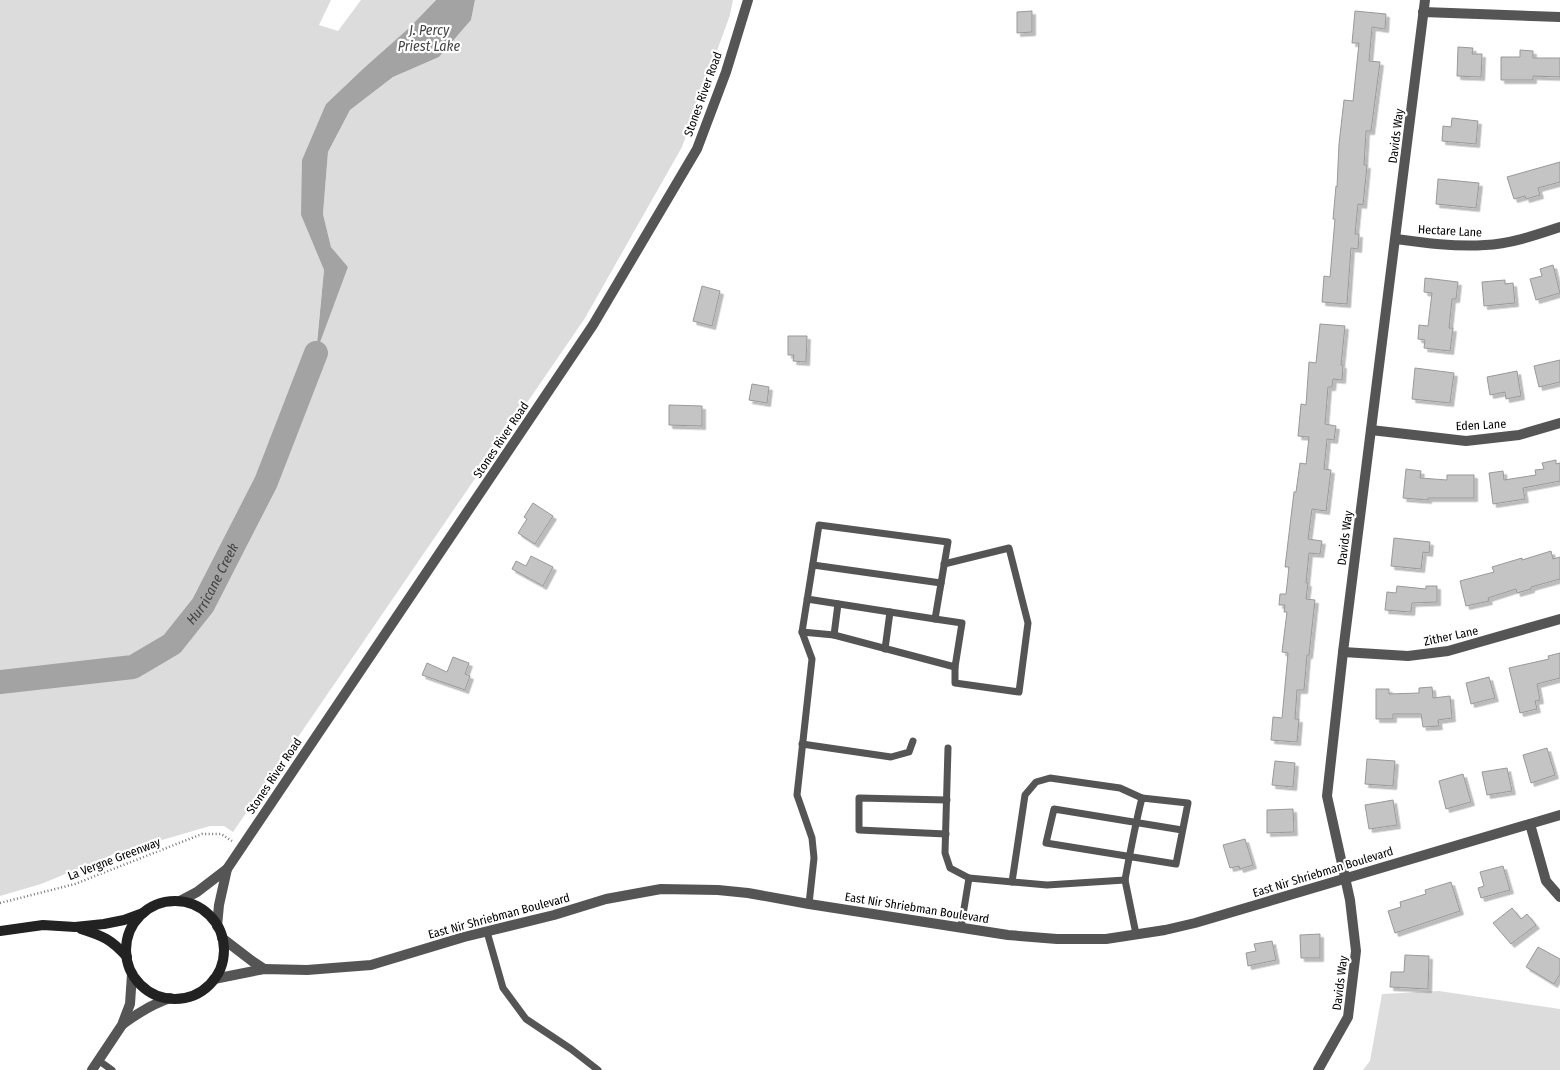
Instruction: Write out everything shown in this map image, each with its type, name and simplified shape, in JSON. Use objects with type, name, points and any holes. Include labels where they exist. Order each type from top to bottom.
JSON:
[{"type":"main road","name":"Stones River Road","points":[[180,901],[200,907],[210,916],[218,926],[225,946],[223,963],[208,988],[193,996],[176,1000],[157,996],[142,987],[132,974],[127,957],[128,936],[133,926],[144,913],[159,904],[180,901]]},
{"type":"main road","points":[[0,931],[43,925],[75,927],[124,920],[144,913]]},
{"type":"main road","points":[[75,927],[102,935],[116,945],[127,957]]},
{"type":"street","name":"Stones River Road","points":[[180,901],[197,892],[227,869],[593,325],[696,149],[726,72],[748,0]]},
{"type":"street","name":"Davids Way","points":[[1318,1070],[1348,1017],[1356,951],[1350,900],[1327,796],[1343,652],[1425,0]]},
{"type":"street","points":[[1423,12],[1560,17]]},
{"type":"street","name":"Hectare Lane","points":[[1396,239],[1450,245],[1487,245],[1525,238],[1560,227]]},
{"type":"street","name":"Eden Lane","points":[[1371,430],[1466,441],[1519,435],[1560,423]]},
{"type":"street","name":"Zither Lane","points":[[1343,652],[1408,656],[1448,651],[1560,619]]},
{"type":"street","name":"East Nir Shriebman Boulevard","points":[[214,979],[264,969],[307,970],[371,965],[606,899],[661,889],[718,890],[748,893],[1008,935],[1057,939],[1106,939],[1165,930],[1195,923],[1560,815]]},
{"type":"street","points":[[1530,824],[1546,881],[1560,897]]},
{"type":"street","name":"Stones River Road","points":[[218,926],[219,906],[227,869]]},
{"type":"street","points":[[222,938],[264,969]]},
{"type":"street","name":"Stones River Road","points":[[92,1070],[122,1025],[130,1004],[132,974]]},
{"type":"street","name":"Stones River Road","points":[[122,1025],[143,1010],[170,998]]},
{"type":"lane","points":[[809,904],[814,858],[812,838],[797,795],[812,659],[802,632],[819,525],[948,542],[935,619]]},
{"type":"lane","points":[[807,599],[962,623],[955,667],[955,683],[1019,692],[1028,623],[1009,548],[944,564]]},
{"type":"lane","points":[[813,565],[941,583]]},
{"type":"lane","points":[[834,635],[838,604]]},
{"type":"lane","points":[[885,649],[890,612]]},
{"type":"lane","points":[[802,632],[834,635],[955,667]]},
{"type":"lane","points":[[802,744],[890,757],[909,752],[913,741]]},
{"type":"lane","points":[[948,748],[946,853],[950,868],[970,878],[1047,885],[1125,880]]},
{"type":"lane","points":[[1012,882],[1025,795],[1036,782],[1050,778],[1120,788],[1142,798],[1188,803],[1176,864],[1046,843],[1054,809],[1182,830]]},
{"type":"lane","points":[[946,800],[859,798],[858,830],[946,834]]},
{"type":"lane","points":[[1136,934],[1125,880],[1142,798]]},
{"type":"lane","points":[[961,927],[970,878]]},
{"type":"lane","points":[[487,932],[503,988],[526,1019],[572,1049],[598,1070]]},
{"type":"lane","points":[[98,1060],[112,1070]]},
{"type":"path","name":"La Vergne Greenway","points":[[0,903],[75,884],[202,834],[221,834],[232,841]]},
{"type":"shaded area","points":[[0,0],[331,0],[319,25],[338,31],[361,0],[436,0],[409,28],[326,104],[301,215],[324,270],[316,350],[348,267],[331,247],[323,214],[328,152],[350,110],[393,77],[439,57],[471,20],[475,0],[733,0],[730,15],[682,147],[585,318],[233,832],[224,826],[210,826],[114,854],[41,884],[0,896]]},
{"type":"shaded area","points":[[1439,991],[1560,1009],[1560,1070],[1363,1070],[1370,1061],[1382,994]]},
{"type":"water","name":"J. Percy Priest Lake","points":[[436,0],[475,0],[471,20],[439,57],[393,77],[350,110],[328,152],[323,214],[331,247],[348,267],[316,353],[324,270],[301,215],[302,160],[326,104],[409,28]]},
{"type":"building","points":[[1032,11],[1032,32],[1017,33],[1017,12]]},
{"type":"building","points":[[1355,11],[1386,14],[1385,29],[1372,27],[1369,61],[1380,62],[1371,131],[1366,131],[1364,165],[1367,165],[1363,205],[1358,204],[1355,234],[1359,234],[1358,249],[1351,248],[1347,304],[1322,302],[1324,276],[1330,277],[1335,219],[1333,219],[1344,100],[1353,101],[1359,43],[1352,43]]},
{"type":"building","points":[[1458,47],[1473,48],[1472,54],[1482,54],[1481,77],[1457,76]]},
{"type":"building","points":[[1520,50],[1533,51],[1533,58],[1560,58],[1560,77],[1533,76],[1533,80],[1501,80],[1501,57],[1520,57]]},
{"type":"building","points":[[1452,118],[1478,121],[1476,144],[1442,141],[1443,126],[1451,127]]},
{"type":"building","points":[[1560,162],[1560,182],[1538,188],[1540,195],[1526,199],[1525,196],[1514,199],[1507,177]]},
{"type":"building","points":[[1438,179],[1479,183],[1476,208],[1436,204]]},
{"type":"building","points":[[1553,265],[1560,293],[1536,300],[1530,279],[1542,276],[1540,269]]},
{"type":"building","points":[[1425,278],[1458,282],[1456,299],[1452,299],[1449,328],[1453,328],[1450,351],[1424,348],[1425,340],[1418,339],[1419,325],[1428,326],[1432,293],[1424,292]]},
{"type":"building","points":[[1505,280],[1505,284],[1513,283],[1515,303],[1484,306],[1482,282]]},
{"type":"building","points":[[702,286],[720,291],[712,326],[693,321]]},
{"type":"building","points":[[1320,324],[1345,326],[1341,365],[1343,365],[1342,380],[1333,379],[1332,387],[1328,387],[1325,424],[1336,426],[1334,440],[1327,439],[1324,469],[1331,470],[1326,511],[1312,509],[1308,539],[1322,541],[1320,554],[1309,553],[1306,599],[1315,600],[1304,690],[1297,690],[1295,719],[1299,719],[1297,742],[1271,740],[1273,717],[1282,718],[1288,653],[1282,652],[1287,612],[1284,612],[1285,605],[1279,605],[1280,594],[1286,594],[1289,567],[1285,567],[1294,492],[1296,492],[1300,463],[1306,464],[1309,437],[1298,436],[1301,404],[1306,405],[1309,362],[1316,363]]},
{"type":"building","points":[[788,336],[807,336],[806,362],[793,361],[794,355],[788,355]]},
{"type":"building","points":[[1560,360],[1560,382],[1539,387],[1534,366]]},
{"type":"building","points":[[1415,368],[1454,373],[1450,403],[1412,399]]},
{"type":"building","points":[[1517,371],[1521,396],[1506,399],[1505,392],[1490,395],[1487,377]]},
{"type":"building","points":[[752,384],[769,387],[767,403],[749,400]]},
{"type":"building","points":[[669,405],[702,406],[702,426],[669,425]]},
{"type":"building","points":[[1556,460],[1556,464],[1560,463],[1560,481],[1523,488],[1525,499],[1493,504],[1489,473],[1503,471],[1504,480],[1536,475],[1535,470],[1544,469],[1542,463]]},
{"type":"building","points":[[1406,469],[1421,471],[1420,478],[1447,480],[1447,475],[1474,475],[1474,498],[1428,498],[1428,500],[1403,498]]},
{"type":"building","points":[[533,503],[553,516],[535,544],[518,533],[527,519],[524,517]]},
{"type":"building","points":[[1394,538],[1430,542],[1429,553],[1423,552],[1421,569],[1391,566]]},
{"type":"building","points":[[1551,551],[1553,559],[1560,557],[1560,579],[1517,593],[1516,589],[1488,598],[1489,601],[1466,606],[1460,581],[1494,572],[1492,567]]},
{"type":"building","points":[[531,556],[553,567],[543,586],[512,569],[516,561],[526,566]]},
{"type":"building","points":[[1397,586],[1426,589],[1426,586],[1437,586],[1437,602],[1412,603],[1411,612],[1385,610],[1387,592],[1396,593]]},
{"type":"building","points":[[1560,653],[1560,678],[1537,684],[1540,700],[1535,701],[1537,709],[1520,713],[1509,668],[1549,659],[1548,656]]},
{"type":"building","points":[[453,657],[469,663],[465,674],[470,676],[465,690],[422,675],[427,663],[447,672]]},
{"type":"building","points":[[1489,677],[1495,698],[1471,704],[1466,683]]},
{"type":"building","points":[[1432,687],[1433,698],[1450,696],[1452,718],[1438,720],[1439,726],[1423,727],[1421,714],[1393,714],[1393,719],[1376,719],[1376,689],[1389,689],[1389,694],[1419,693],[1419,688]]},
{"type":"building","points":[[1547,748],[1555,775],[1531,783],[1523,755]]},
{"type":"building","points":[[1367,759],[1395,761],[1393,786],[1365,784]]},
{"type":"building","points":[[1275,761],[1295,763],[1293,787],[1272,785]]},
{"type":"building","points":[[1507,768],[1512,791],[1487,795],[1482,772]]},
{"type":"building","points":[[1463,774],[1471,802],[1446,809],[1439,781]]},
{"type":"building","points":[[1393,800],[1397,825],[1369,829],[1365,805]]},
{"type":"building","points":[[1293,809],[1294,832],[1267,833],[1267,810]]},
{"type":"building","points":[[1245,839],[1253,865],[1240,869],[1239,866],[1230,868],[1223,845]]},
{"type":"building","points":[[1503,866],[1510,890],[1481,898],[1478,888],[1484,886],[1480,872]]},
{"type":"building","points":[[1451,882],[1460,911],[1395,933],[1388,911],[1401,907],[1400,902],[1426,894],[1425,890]]},
{"type":"building","points":[[1512,908],[1521,919],[1527,914],[1536,925],[1511,944],[1493,923]]},
{"type":"building","points":[[1320,934],[1320,958],[1301,958],[1300,935]]},
{"type":"building","points":[[1272,941],[1276,960],[1248,966],[1246,953],[1256,951],[1254,944]]},
{"type":"building","points":[[1538,947],[1560,959],[1560,974],[1554,984],[1526,967]]},
{"type":"building","points":[[1405,955],[1429,956],[1428,989],[1390,987],[1391,972],[1404,972]]},
{"type":"waterway","name":"Hurricane Creek","points":[[0,682],[133,667],[172,644],[203,605],[266,482],[316,353]]}]
